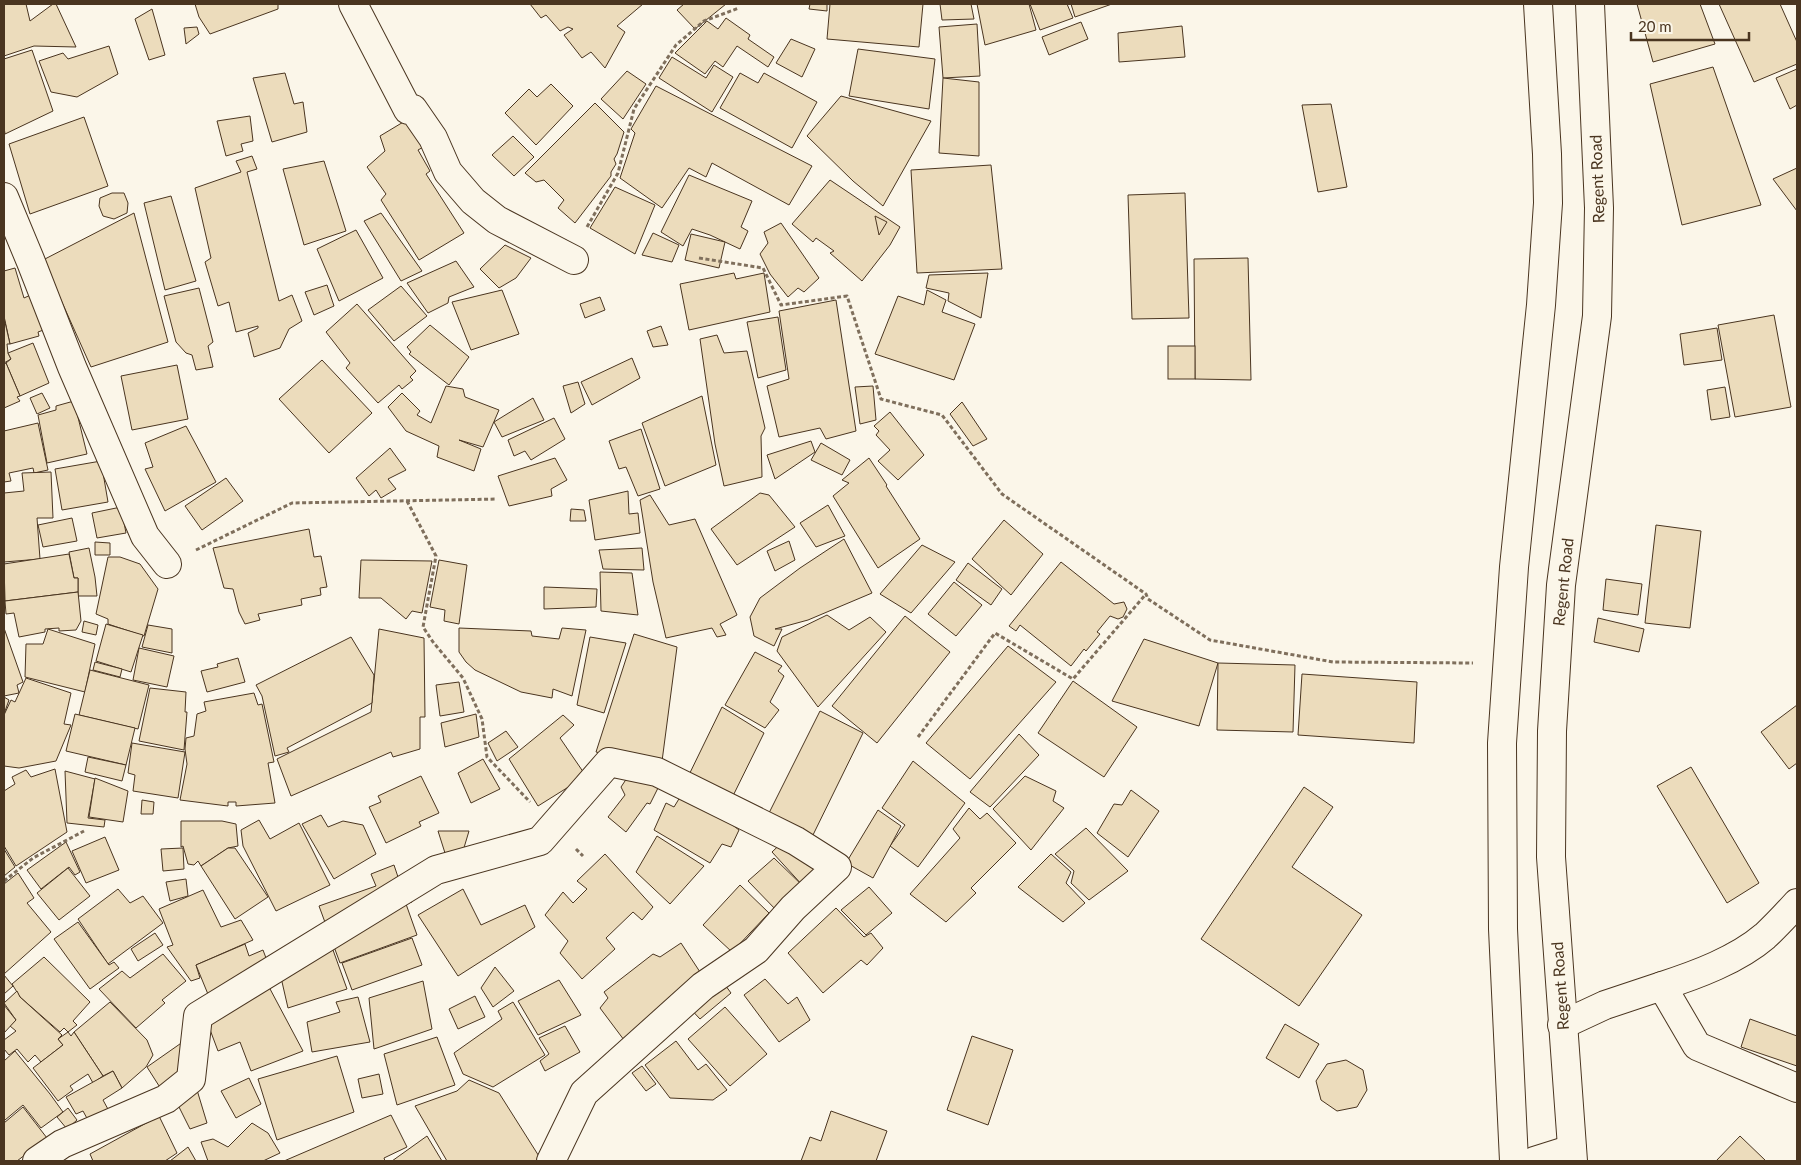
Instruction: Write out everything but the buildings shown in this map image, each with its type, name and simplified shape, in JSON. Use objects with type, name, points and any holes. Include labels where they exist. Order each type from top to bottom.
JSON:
[{"type":"street","points":[[353,4],[408,110],[413,109],[433,138],[448,172],[466,194],[497,220],[574,260]]},
{"type":"street","points":[[1514,1161],[1503,929],[1502,743],[1514,566],[1541,304],[1548,203],[1538,4]]},
{"type":"street","name":"Regent Road","points":[[1572,1155],[1551,857],[1552,731],[1561,584],[1597,316],[1599,208],[1590,4]]},
{"type":"street","points":[[4,197],[32,262],[72,367],[145,536],[167,564]]},
{"type":"street","points":[[38,1161],[62,1144],[166,1098],[191,1079],[198,1016],[436,870],[540,841],[609,762],[658,772],[796,841],[837,867],[793,908],[756,950],[703,986],[584,1093],[551,1161]]},
{"type":"street","points":[[1562,1025],[1605,1005],[1698,975],[1764,937],[1797,903]]},
{"type":"street","points":[[1662,986],[1697,1046],[1797,1088]]},
{"type":"street","points":[[1534,1161],[1572,1155]]},
{"type":"path","points":[[574,260],[584,231],[618,173],[634,109],[644,93],[676,45],[704,21],[740,8]]},
{"type":"path","points":[[700,258],[763,268],[781,305],[847,296],[881,399],[942,415],[1002,494],[1146,594],[1148,599],[1210,640],[1333,662],[1506,663]]},
{"type":"path","points":[[167,564],[292,503],[497,499]]},
{"type":"path","points":[[408,500],[436,556],[423,627],[463,678],[482,719],[487,757],[583,856]]},
{"type":"path","points":[[918,737],[995,633],[1073,678],[1146,594]]},
{"type":"path","points":[[4,881],[33,858],[84,831]]}]
